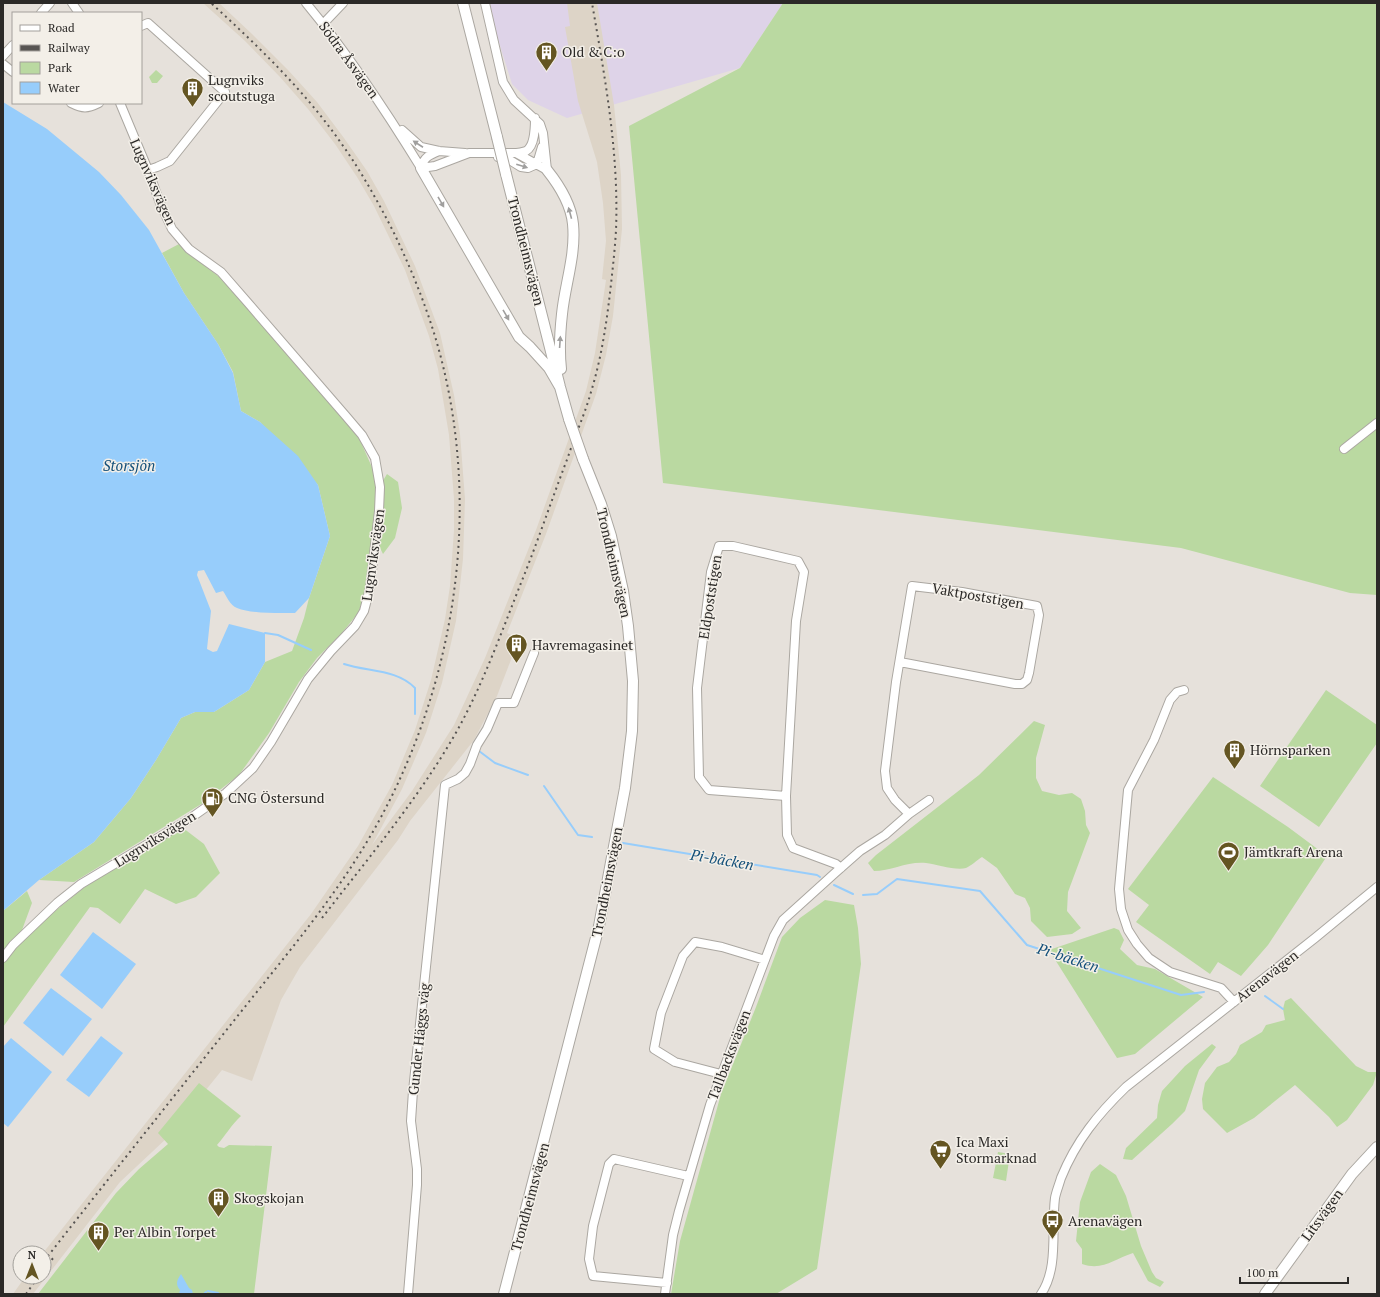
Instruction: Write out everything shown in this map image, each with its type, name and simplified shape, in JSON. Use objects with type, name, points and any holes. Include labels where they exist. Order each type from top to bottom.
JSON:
[{"type":"main road","name":"Trondheimsvägen","points":[[463,3],[561,391],[583,459],[601,504],[611,536],[623,592],[633,674],[632,731],[625,788],[598,926],[504,1294]]},
{"type":"main road","points":[[421,168],[519,337],[549,368],[561,391]]},
{"type":"main road","points":[[547,170],[555,180],[567,202],[573,223],[572,259],[562,314],[559,350],[561,391]]},
{"type":"main road","name":"Litsvägen","points":[[1265,1294],[1352,1174],[1377,1147]]},
{"type":"street","points":[[42,12],[50,3]]},
{"type":"street","points":[[72,3],[77,12]]},
{"type":"street","name":"Södra Åsvägen","points":[[306,3],[357,69],[421,168]]},
{"type":"street","points":[[323,24],[343,3]]},
{"type":"street","points":[[485,3],[503,82],[514,100],[540,124],[543,133],[547,170]]},
{"type":"street","points":[[142,26],[148,23],[225,92],[170,161],[148,170]]},
{"type":"street","points":[[3,56],[12,46]]},
{"type":"street","points":[[3,64],[12,71]]},
{"type":"street","points":[[73,104],[88,108],[97,104]]},
{"type":"street","name":"Lugnviksvägen","points":[[3,958],[13,945],[56,903],[81,884],[188,820],[226,793],[253,768],[272,742],[308,679],[331,651],[355,626],[364,611],[370,588],[380,493],[375,458],[362,435],[221,272],[189,250],[172,229],[120,104]]},
{"type":"street","name":"Södra Åsvägen","points":[[390,118],[408,137],[421,147],[439,151],[486,154]]},
{"type":"street","points":[[486,154],[516,153],[527,150],[534,135],[535,118]]},
{"type":"street","points":[[486,154],[508,159],[521,167],[528,168],[537,164],[544,142]]},
{"type":"street","points":[[439,151],[429,155],[423,161],[421,168],[434,166],[469,153]]},
{"type":"street","points":[[516,153],[547,170]]},
{"type":"street","points":[[1344,449],[1377,423]]},
{"type":"street","name":"Eldpoststigen","points":[[786,796],[709,790],[699,777],[698,688],[711,572],[719,546],[733,546],[798,561],[804,572],[796,621],[786,796],[787,835],[793,848],[838,866]]},
{"type":"street","name":"Vaktpoststigen","points":[[900,662],[1022,684],[1027,680],[1029,673],[1039,615],[1037,606],[962,592],[912,586],[896,682],[885,771],[887,788],[895,800],[908,814]]},
{"type":"street","name":"Gunder Häggs väg","points":[[408,1294],[416,1185],[416,1169],[411,1121],[412,1106],[445,785],[458,779],[465,773],[498,703],[514,703],[534,653]]},
{"type":"street","points":[[1184,690],[1177,692],[1170,700],[1154,740],[1128,790],[1119,889],[1121,909],[1128,930],[1149,958],[1170,972],[1221,988],[1234,1002]]},
{"type":"street","name":"Tallbacksvägen","points":[[665,1294],[673,1235],[688,1176],[721,1074],[774,936],[783,920],[838,866],[885,835],[908,814],[929,800]]},
{"type":"street","name":"Arenavägen","points":[[1053,1294],[1043,1291],[1053,1262],[1053,1219],[1055,1196],[1067,1164],[1086,1130],[1105,1107],[1126,1087],[1315,938],[1377,887]]},
{"type":"street","points":[[721,1074],[675,1062],[654,1049],[661,1013],[683,956],[695,942],[722,947],[765,960]]},
{"type":"street","points":[[667,1283],[593,1276],[590,1259],[593,1226],[609,1164],[614,1159],[688,1176]]},
{"type":"shaded area","points":[[203,3],[219,3],[288,70],[317,102],[367,171],[384,201],[415,266],[440,333],[454,395],[460,434],[465,499],[463,559],[456,621],[442,683],[426,733],[402,789],[372,845],[412,791],[454,725],[485,658],[536,530],[586,391],[595,353],[606,280],[602,279],[606,241],[603,203],[597,162],[578,101],[565,27],[570,26],[567,3],[597,3],[614,105],[621,175],[622,229],[613,316],[606,355],[596,394],[546,534],[507,633],[519,639],[497,696],[474,740],[410,821],[398,840],[300,967],[281,1000],[252,1081],[222,1070],[168,1137],[120,1182],[52,1270],[52,1245],[49,1245],[311,914],[358,846],[392,785],[415,730],[431,680],[445,619],[450,586],[454,530],[454,499],[449,435],[438,369],[429,336],[405,270],[374,206],[357,177],[335,144],[308,109],[280,77],[245,41]]},
{"type":"shaded area","points":[[490,3],[783,3],[740,68],[567,118],[528,100],[512,84],[497,36]]},
{"type":"shaded area","points":[[19,1285],[40,1285],[33,1294],[13,1294]]},
{"type":"green space","points":[[783,3],[1377,3],[1377,595],[1350,593],[1181,548],[663,483],[629,126],[740,68]]},
{"type":"green space","points":[[156,70],[163,76],[157,83],[152,83],[149,77]]},
{"type":"green space","points":[[179,244],[222,279],[318,387],[359,438],[375,474],[375,509],[367,582],[359,612],[341,634],[317,658],[299,682],[269,733],[239,775],[203,803],[74,882],[39,880],[94,842],[131,798],[181,718],[195,712],[214,712],[249,690],[265,662],[292,651],[330,536],[318,485],[260,422],[241,411],[233,372],[218,344],[184,293],[162,253]]},
{"type":"green space","points":[[387,474],[398,482],[402,508],[395,538],[383,554],[379,546],[384,507],[384,479]]},
{"type":"green space","points":[[1326,690],[1377,725],[1377,743],[1319,827],[1260,786]]},
{"type":"green space","points":[[1034,721],[1045,725],[1036,758],[1036,778],[1042,791],[1059,795],[1072,793],[1081,799],[1085,811],[1086,825],[1090,833],[1068,892],[1067,911],[1081,928],[1072,934],[1047,937],[1031,921],[1030,908],[1025,898],[1015,894],[997,868],[982,857],[968,867],[962,869],[913,863],[880,871],[874,871],[868,863],[876,855],[979,775]]},
{"type":"green space","name":"Jämtkraft Arena","points":[[1213,777],[1288,827],[1327,856],[1268,945],[1241,976],[1218,962],[1210,974],[1136,922],[1149,905],[1128,889]]},
{"type":"green space","points":[[183,828],[204,844],[220,873],[196,897],[176,904],[145,889],[120,924],[98,908],[90,907],[3,1027],[3,963],[10,954],[44,920],[86,886]]},
{"type":"green space","points":[[27,891],[32,903],[22,930],[3,950],[3,911]]},
{"type":"green space","points":[[825,900],[854,905],[858,928],[861,964],[817,1269],[776,1294],[671,1294],[680,1241],[721,1094],[782,937],[800,918]]},
{"type":"green space","points":[[1114,928],[1119,930],[1124,940],[1120,949],[1137,965],[1155,969],[1203,997],[1135,1054],[1117,1058],[1049,950]]},
{"type":"green space","points":[[1291,998],[1356,1066],[1368,1072],[1377,1072],[1373,1085],[1347,1120],[1337,1127],[1329,1117],[1295,1085],[1254,1118],[1227,1133],[1203,1109],[1202,1099],[1205,1083],[1217,1067],[1229,1062],[1236,1054],[1240,1045],[1262,1032],[1266,1025],[1285,1020],[1283,1009],[1285,1001]]},
{"type":"green space","points":[[1212,1044],[1216,1047],[1199,1070],[1185,1111],[1132,1160],[1123,1159],[1126,1148],[1157,1118],[1158,1105],[1162,1091],[1185,1066]]},
{"type":"green space","points":[[199,1083],[241,1116],[217,1145],[219,1147],[224,1148],[229,1145],[272,1146],[254,1294],[38,1294],[45,1285],[52,1285],[52,1276],[116,1193],[139,1169],[168,1144],[158,1133]]},
{"type":"green space","points":[[998,1152],[1010,1154],[1006,1181],[993,1178]]},
{"type":"green space","points":[[1100,1164],[1116,1175],[1126,1196],[1141,1246],[1152,1272],[1156,1278],[1164,1282],[1160,1287],[1148,1281],[1133,1253],[1102,1265],[1089,1266],[1082,1264],[1082,1249],[1076,1241],[1080,1202],[1091,1172]]},
{"type":"water","name":"Storsjön","points":[[3,102],[47,129],[99,172],[121,195],[149,230],[184,293],[218,344],[233,373],[241,411],[260,422],[298,456],[318,485],[330,536],[309,598],[295,613],[258,612],[237,608],[231,603],[223,591],[216,593],[204,570],[198,571],[197,575],[211,611],[207,649],[213,652],[217,651],[229,624],[265,633],[265,662],[249,690],[214,712],[195,712],[181,718],[131,798],[94,842],[39,880],[3,911]]},
{"type":"water","points":[[93,932],[136,964],[102,1009],[60,975]]},
{"type":"water","points":[[51,988],[92,1019],[63,1056],[23,1023]]},
{"type":"water","points":[[101,1036],[123,1053],[89,1097],[66,1080]]},
{"type":"water","points":[[11,1038],[52,1072],[8,1127],[3,1123],[3,1047]]},
{"type":"water","points":[[181,1274],[189,1288],[192,1290],[193,1294],[179,1294],[180,1290],[177,1286],[177,1282]]},
{"type":"waterway","name":"Pi-bäcken","points":[[265,633],[278,635],[311,650]]},
{"type":"waterway","name":"Pi-bäcken","points":[[344,664],[391,674],[408,682],[415,688],[415,714]]},
{"type":"waterway","name":"Pi-bäcken","points":[[479,751],[495,763],[528,775]]},
{"type":"waterway","name":"Pi-bäcken","points":[[544,786],[578,835],[592,837]]},
{"type":"waterway","name":"Pi-bäcken","points":[[623,843],[817,875],[820,877]]},
{"type":"waterway","name":"Pi-bäcken","points":[[863,895],[877,894],[897,879],[980,891],[1027,945],[1181,995],[1204,992]]},
{"type":"waterway","name":"Pi-bäcken","points":[[834,885],[853,894]]},
{"type":"waterway","name":"Pi-bäcken","points":[[1265,996],[1283,1009]]},
{"type":"waterway","points":[[208,1291],[218,1293]]},
{"type":"railway","points":[[52,1251],[297,942],[333,894],[366,843],[381,817],[408,761],[430,702],[445,641],[456,580],[460,518],[458,455],[449,394],[434,333],[410,269],[381,208],[348,154],[327,124],[280,69],[211,3]]},
{"type":"railway","points":[[322,918],[411,803],[443,754],[468,710],[494,652],[531,559],[591,392],[604,338],[616,230],[613,144],[602,59],[592,3]]},
{"type":"railway","points":[[26,1294],[32,1285]]},
{"type":"place","name":"Old & C:o","points":[[547,72]]},
{"type":"place","name":"Lugnviks scoutstuga","points":[[192,108]]},
{"type":"place","name":"Havremagasinet","points":[[516,664]]},
{"type":"place","name":"Hörnsparken","points":[[1235,770]]},
{"type":"place","name":"CNG Östersund","points":[[213,818]]},
{"type":"place","name":"Jämtkraft Arena","points":[[1228,872]]},
{"type":"place","name":"Ica Maxi Stormarknad","points":[[941,1170]]},
{"type":"place","name":"Skogskojan","points":[[218,1218]]},
{"type":"place","name":"Arenavägen","points":[[1053,1240]]},
{"type":"place","name":"Per Albin Torpet","points":[[98,1252]]}]
